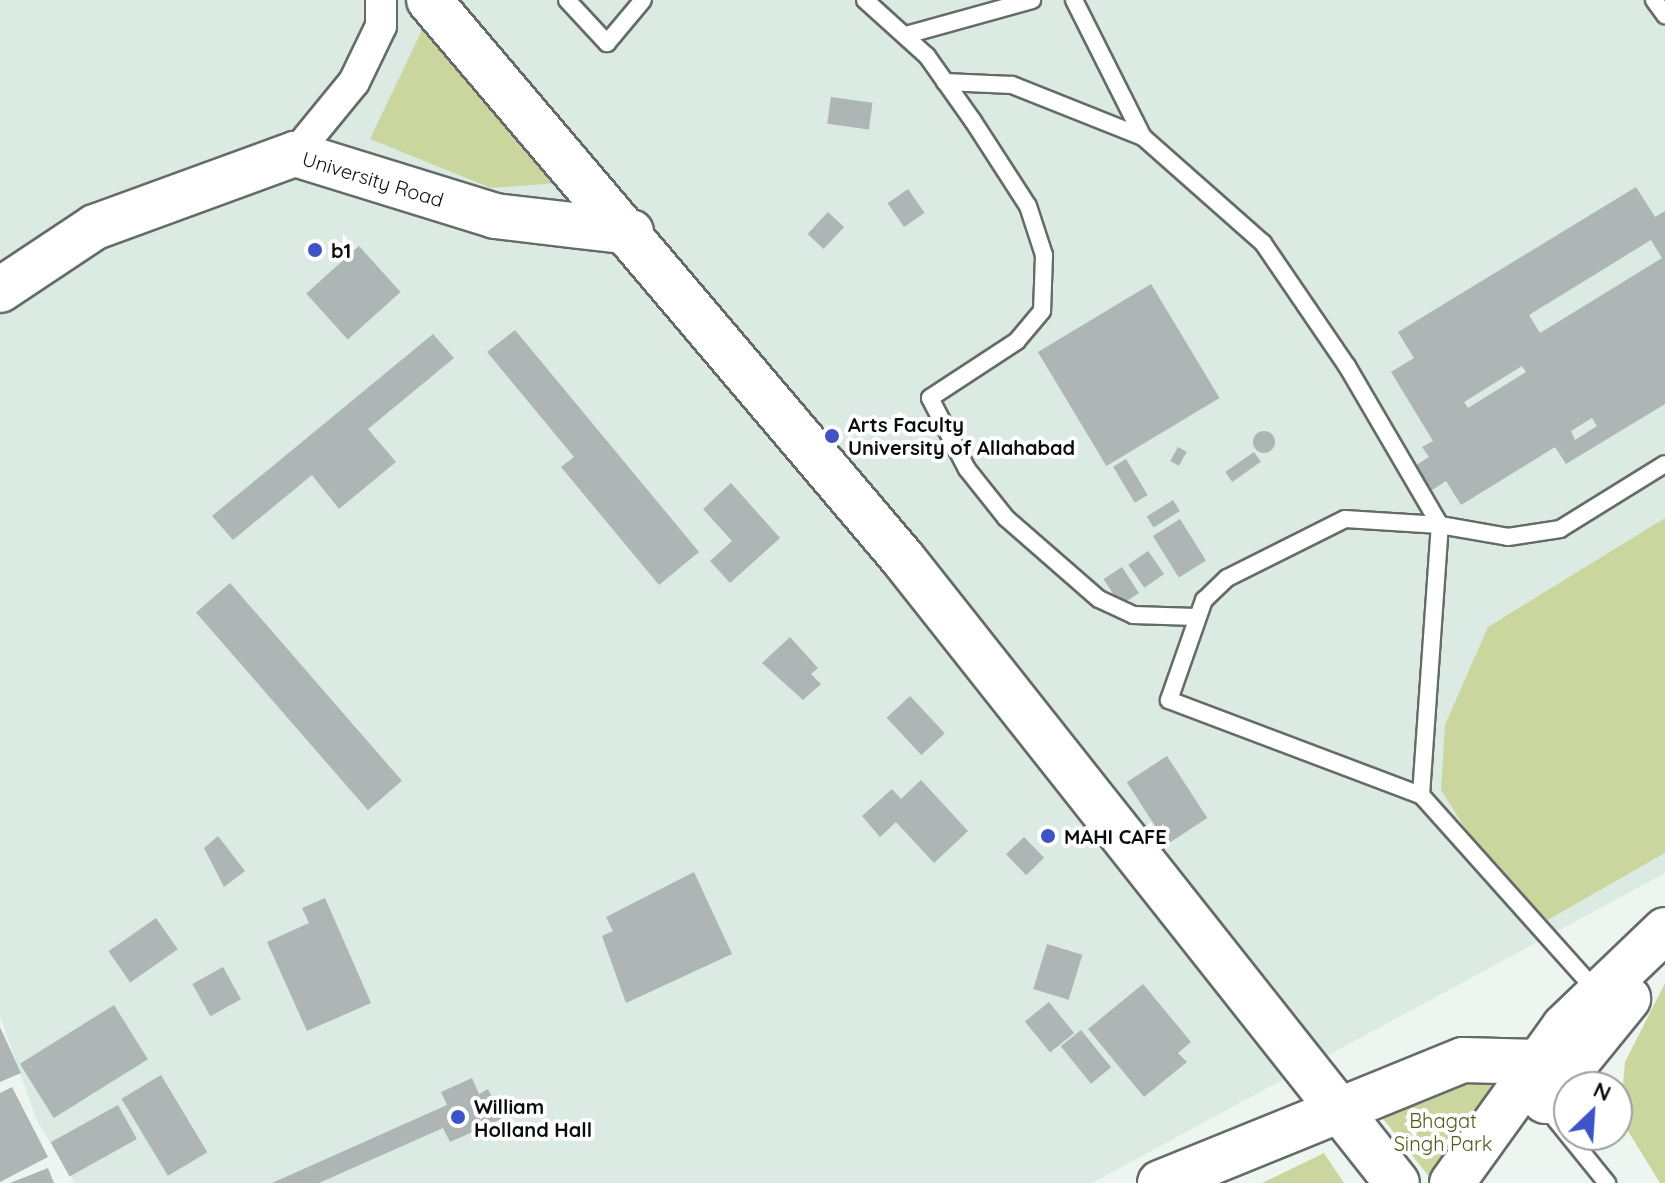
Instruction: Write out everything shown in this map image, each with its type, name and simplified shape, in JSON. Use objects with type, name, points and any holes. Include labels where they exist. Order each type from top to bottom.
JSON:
[{"type":"main road","points":[[429,0],[631,232],[904,560],[1397,1183]]},
{"type":"main road","name":"University Road","points":[[0,290],[95,227],[295,154],[495,216],[631,232]]},
{"type":"main road","points":[[1484,1183],[1597,992],[1665,930]]},
{"type":"main road","points":[[1452,1183],[1541,1083],[1665,965]]},
{"type":"main road","points":[[1160,1183],[1335,1106],[1463,1060],[1541,1083]]},
{"type":"street","points":[[295,154],[354,82],[381,26],[381,0]]},
{"type":"lane","points":[[567,0],[607,43],[643,0]]},
{"type":"lane","points":[[865,0],[906,35],[945,82],[1028,206],[1044,255],[1042,311],[1017,341],[930,398],[967,469],[1068,578],[1133,615],[1196,617]]},
{"type":"lane","points":[[906,35],[993,6],[1032,0]]},
{"type":"lane","points":[[1074,0],[1143,137]]},
{"type":"lane","points":[[1654,0],[1665,15]]},
{"type":"lane","points":[[945,82],[1012,85],[1143,137],[1263,243],[1440,525],[1421,795]]},
{"type":"lane","points":[[1597,992],[1421,795],[1169,700],[1196,617],[1227,578],[1345,519],[1440,525],[1508,537],[1560,529],[1665,464]]},
{"type":"lane","points":[[1541,1083],[1607,1183]]},
{"type":"shaded area","name":"Arts Faculty University of Allahabad","points":[[0,0],[1665,0],[1665,873],[1092,1183],[75,1183],[37,1121],[0,1016]]},
{"type":"green space","points":[[422,30],[559,183],[491,188],[370,139]]},
{"type":"green space","points":[[1665,518],[1665,853],[1530,930],[1441,790],[1445,725],[1488,627]]},
{"type":"green space","points":[[1665,983],[1665,1183],[1660,1183],[1633,1139],[1633,1071],[1624,1071],[1625,1062]]},
{"type":"green space","name":"Bhagat Singh Park","points":[[1551,1048],[1434,1183],[1380,1115]]},
{"type":"green space","points":[[1324,1153],[1344,1183],[1262,1183]]},
{"type":"building","points":[[831,97],[873,103],[869,130],[827,124]]},
{"type":"building","points":[[1636,187],[1655,217],[1665,211],[1665,404],[1566,464],[1555,447],[1461,505],[1446,481],[1426,494],[1410,469],[1429,457],[1422,447],[1433,441],[1391,372],[1414,358],[1398,332]],"holes":[[[1651,240],[1662,258],[1540,333],[1529,315]],[[1522,366],[1526,372],[1468,408],[1464,402]],[[1592,418],[1597,426],[1575,440],[1571,431]]]},
{"type":"building","points":[[908,189],[925,213],[904,227],[888,203]]},
{"type":"building","points":[[828,212],[844,227],[824,249],[808,234]]},
{"type":"building","points":[[359,246],[400,292],[348,340],[306,294]]},
{"type":"building","points":[[1151,284],[1220,398],[1106,466],[1038,352]]},
{"type":"building","points":[[515,330],[699,552],[659,585],[561,467],[574,457],[487,352]]},
{"type":"building","points":[[433,334],[454,358],[368,429],[396,462],[339,509],[312,475],[233,540],[212,516]]},
{"type":"building","points":[[1264,431],[1272,434],[1275,442],[1272,450],[1264,453],[1256,450],[1253,442],[1256,434]]},
{"type":"building","points":[[1178,447],[1187,452],[1179,466],[1170,461]]},
{"type":"building","points":[[1254,452],[1261,462],[1232,482],[1225,472]]},
{"type":"building","points":[[1126,459],[1148,495],[1135,503],[1113,467]]},
{"type":"building","points":[[731,483],[780,538],[730,583],[710,561],[732,541],[703,509]]},
{"type":"building","points":[[1173,500],[1180,511],[1154,527],[1147,516]]},
{"type":"building","points":[[1180,519],[1206,561],[1179,578],[1153,536]]},
{"type":"building","points":[[1148,551],[1164,574],[1144,588],[1128,565]]},
{"type":"building","points":[[1122,567],[1139,593],[1120,605],[1104,579]]},
{"type":"building","points":[[230,583],[402,781],[368,810],[196,613]]},
{"type":"building","points":[[790,637],[818,668],[811,674],[821,684],[803,700],[762,663]]},
{"type":"building","points":[[910,696],[945,733],[921,755],[887,718]]},
{"type":"building","points":[[1167,756],[1207,818],[1167,844],[1127,782]]},
{"type":"building","points":[[921,780],[968,831],[934,863],[896,822],[880,837],[862,816],[892,789],[901,799]]},
{"type":"building","points":[[218,836],[245,871],[224,887],[204,848]]},
{"type":"building","points":[[1024,837],[1044,858],[1026,875],[1006,854]]},
{"type":"building","points":[[694,872],[732,954],[626,1003],[602,936],[613,931],[606,917]]},
{"type":"building","points":[[325,898],[371,1003],[307,1031],[267,942],[309,923],[302,908]]},
{"type":"building","points":[[156,918],[178,949],[130,982],[108,951]]},
{"type":"building","points":[[1047,944],[1082,955],[1069,1000],[1033,989]]},
{"type":"building","points":[[223,967],[241,999],[210,1016],[192,984]]},
{"type":"building","points":[[1143,984],[1191,1042],[1178,1053],[1187,1062],[1144,1097],[1088,1029]]},
{"type":"building","points":[[1049,1002],[1074,1033],[1050,1053],[1025,1022]]},
{"type":"building","points":[[114,1005],[148,1059],[54,1118],[20,1064]]},
{"type":"building","points":[[0,1027],[21,1073],[0,1082]]},
{"type":"building","points":[[1081,1030],[1111,1067],[1091,1084],[1061,1046]]},
{"type":"building","points":[[161,1075],[207,1152],[168,1176],[122,1099]]},
{"type":"building","points":[[472,1078],[479,1094],[488,1089],[502,1119],[450,1142],[443,1128],[319,1183],[272,1183],[447,1105],[441,1092]]},
{"type":"building","points":[[12,1087],[48,1157],[0,1182],[0,1093]]},
{"type":"building","points":[[118,1105],[137,1139],[70,1176],[51,1142]]},
{"type":"building","points":[[48,1168],[54,1183],[10,1183]]},
{"type":"place","name":"b1","points":[[315,250]]},
{"type":"place","name":"Arts Faculty University of Allahabad","points":[[832,436]]},
{"type":"place","name":"MAHI CAFE","points":[[1048,836]]},
{"type":"place","name":"William Holland Hall","points":[[458,1117]]}]
